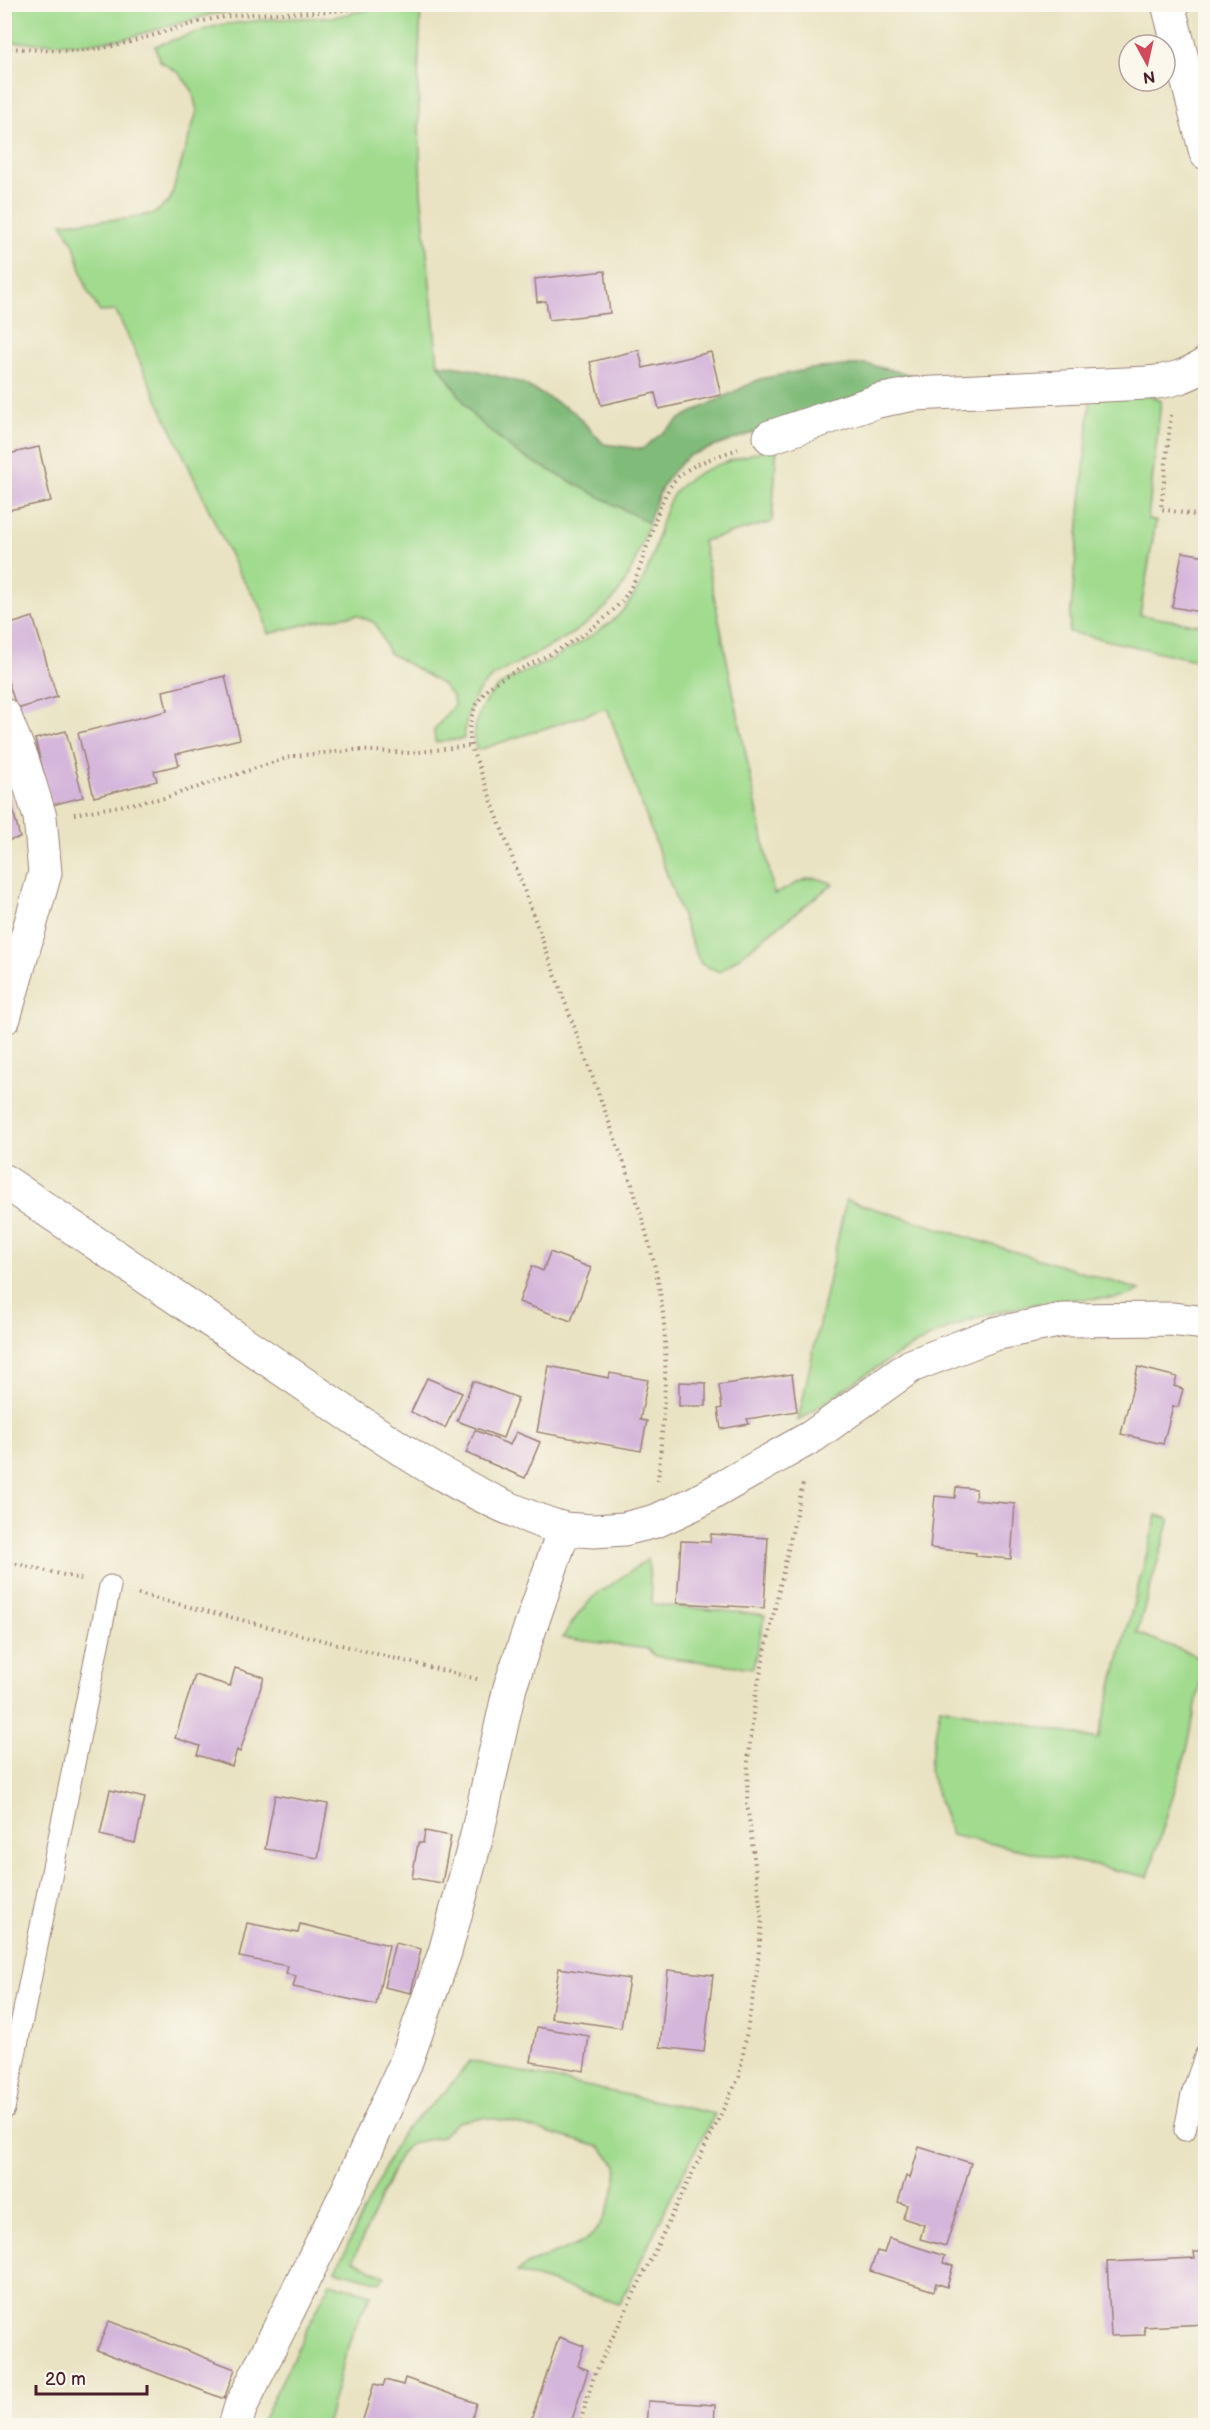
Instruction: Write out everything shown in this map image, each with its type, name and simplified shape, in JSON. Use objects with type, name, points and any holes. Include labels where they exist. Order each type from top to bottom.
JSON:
[{"type":"street","points":[[1168,4],[1206,153]]},
{"type":"street","points":[[770,437],[878,400],[914,394],[1147,383],[1174,380],[1206,364]]},
{"type":"street","points":[[4,715],[40,818],[45,873],[4,1018]]},
{"type":"street","points":[[4,1181],[369,1428],[501,1506],[532,1519],[564,1528],[594,1531],[624,1529],[656,1521],[695,1503],[813,1436],[911,1366],[994,1334],[1063,1320],[1171,1319],[1206,1323]]},
{"type":"street","points":[[235,2426],[241,2406],[348,2190],[404,2067],[445,1952],[476,1839],[510,1687],[564,1528]]},
{"type":"lane","points":[[4,2109],[110,1586]]},
{"type":"lane","points":[[1185,2130],[1192,2094],[1206,2054]]},
{"type":"path","points":[[4,48],[87,50],[128,43],[213,19],[289,12],[341,11],[377,4]]},
{"type":"path","points":[[1174,380],[1161,509],[1206,517]]},
{"type":"path","points":[[656,1521],[665,1379],[664,1324],[654,1256],[632,1185],[478,764],[469,746],[469,726],[474,711],[490,686],[592,628],[627,594],[645,558],[665,497],[679,476],[694,465],[770,437]]},
{"type":"path","points":[[40,818],[97,811],[164,798],[293,756],[355,750],[410,753],[469,746]]},
{"type":"path","points":[[579,2426],[594,2376],[740,2077],[756,1979],[762,1920],[747,1803],[748,1761],[755,1697],[813,1436]]},
{"type":"path","points":[[4,1561],[510,1687]]},
{"type":"green space","points":[[5,4],[343,5],[303,5],[213,14],[126,38],[86,44],[5,42]]},
{"type":"green space","points":[[389,5],[421,5],[418,83],[421,192],[438,364],[474,417],[517,453],[649,523],[628,576],[608,605],[568,636],[500,672],[488,681],[470,707],[464,739],[435,742],[434,730],[454,705],[453,697],[442,684],[389,653],[375,623],[357,615],[322,620],[268,634],[262,609],[238,572],[116,311],[100,312],[87,290],[74,245],[62,223],[126,219],[155,213],[170,200],[197,111],[192,90],[179,73],[160,61],[155,46],[219,25],[271,19],[334,17]]},
{"type":"green space","points":[[438,364],[471,369],[522,383],[574,412],[604,444],[642,449],[683,417],[760,379],[810,369],[866,364],[941,382],[864,393],[688,456],[673,471],[663,486],[649,523],[517,453],[474,417]]},
{"type":"green space","points":[[1147,393],[1161,401],[1148,519],[1156,521],[1140,615],[1205,626],[1205,662],[1069,632],[1091,395]]},
{"type":"green space","points":[[777,446],[772,522],[703,541],[774,894],[802,880],[815,878],[833,884],[720,972],[701,964],[692,944],[607,708],[478,750],[474,736],[480,712],[488,697],[498,687],[577,645],[607,625],[621,612],[645,576],[667,507],[671,498],[684,483],[693,476],[728,461]]},
{"type":"green space","points":[[846,1200],[1140,1290],[1117,1298],[1074,1299],[1035,1304],[970,1320],[893,1357],[798,1421]]},
{"type":"green space","points":[[1157,1515],[1170,1519],[1137,1633],[1205,1659],[1187,1750],[1148,1877],[951,1835],[929,1770],[940,1707],[1098,1739]]},
{"type":"green space","points":[[648,1559],[652,1604],[765,1615],[753,1668],[655,1656],[648,1649],[562,1638],[593,1597]]},
{"type":"green space","points":[[470,2061],[715,2114],[679,2181],[620,2304],[517,2272],[541,2258],[573,2247],[590,2236],[604,2219],[608,2209],[615,2187],[617,2165],[600,2147],[508,2121],[482,2117],[457,2122],[441,2137],[411,2143],[399,2156],[353,2260],[385,2276],[380,2282],[336,2270],[402,2132],[444,2093]]},
{"type":"green space","points":[[330,2283],[372,2294],[357,2323],[345,2357],[326,2425],[260,2425]]},
{"type":"building","points":[[605,271],[610,313],[549,320],[546,301],[537,302],[535,279]]},
{"type":"building","points":[[639,350],[643,368],[711,352],[721,395],[659,409],[655,393],[601,405],[590,362]]},
{"type":"building","points":[[39,447],[51,501],[4,511],[4,455]]},
{"type":"building","points":[[1182,552],[1206,556],[1206,613],[1172,607]]},
{"type":"building","points":[[33,617],[57,697],[17,709],[4,669],[4,626]]},
{"type":"building","points":[[225,676],[240,739],[176,754],[179,765],[154,771],[157,781],[94,797],[78,733],[167,711],[163,691]]},
{"type":"building","points":[[66,731],[83,797],[52,805],[35,739]]},
{"type":"building","points":[[4,773],[20,838],[4,841]]},
{"type":"building","points":[[550,1252],[591,1268],[571,1321],[519,1302],[532,1266],[543,1271]]},
{"type":"building","points":[[549,1366],[609,1378],[610,1373],[648,1380],[640,1420],[647,1421],[641,1451],[537,1432]]},
{"type":"building","points":[[1138,1367],[1177,1377],[1174,1386],[1183,1389],[1178,1407],[1173,1406],[1163,1444],[1121,1434]]},
{"type":"building","points":[[792,1374],[797,1411],[747,1419],[749,1424],[721,1429],[718,1409],[722,1408],[719,1385]]},
{"type":"building","points":[[427,1378],[462,1393],[445,1428],[411,1412]]},
{"type":"building","points":[[473,1381],[518,1398],[503,1438],[457,1421]]},
{"type":"building","points":[[679,1382],[706,1383],[706,1406],[679,1406]]},
{"type":"building","points":[[475,1430],[510,1445],[516,1432],[540,1442],[525,1478],[466,1453]]},
{"type":"building","points":[[956,1487],[976,1489],[975,1500],[1015,1504],[1011,1559],[930,1548],[935,1496],[955,1498]]},
{"type":"building","points":[[711,1534],[768,1538],[764,1608],[677,1603],[681,1541],[710,1542]]},
{"type":"building","points":[[235,1668],[264,1677],[240,1752],[237,1750],[232,1766],[197,1755],[200,1746],[175,1738],[195,1675],[230,1686]]},
{"type":"building","points":[[110,1790],[145,1798],[135,1843],[100,1835]]},
{"type":"building","points":[[275,1795],[328,1804],[318,1858],[265,1849]]},
{"type":"building","points":[[425,1831],[451,1836],[442,1883],[412,1878],[418,1843],[423,1843]]},
{"type":"building","points":[[247,1923],[298,1933],[300,1924],[389,1945],[376,2005],[293,1987],[296,1976],[286,1974],[288,1966],[239,1957]]},
{"type":"building","points":[[395,1943],[421,1949],[411,1993],[384,1987]]},
{"type":"building","points":[[559,1968],[629,1979],[621,2028],[551,2018]]},
{"type":"building","points":[[668,1970],[713,1975],[704,2052],[660,2047]]},
{"type":"building","points":[[537,2027],[589,2036],[584,2071],[531,2062]]},
{"type":"building","points":[[919,2147],[971,2163],[946,2246],[920,2239],[924,2225],[903,2218],[907,2205],[898,2202],[906,2176],[910,2178]]},
{"type":"building","points":[[889,2238],[945,2256],[943,2263],[953,2266],[947,2287],[936,2283],[934,2291],[870,2271],[877,2251],[884,2253]]},
{"type":"building","points":[[1194,2252],[1206,2252],[1206,2324],[1144,2327],[1145,2335],[1111,2336],[1107,2262],[1195,2258]]},
{"type":"building","points":[[109,2321],[235,2369],[224,2399],[97,2350]]},
{"type":"building","points":[[559,2337],[584,2346],[578,2366],[588,2370],[570,2426],[529,2426]]},
{"type":"building","points":[[405,2378],[476,2403],[470,2426],[361,2426],[374,2384],[383,2386],[385,2380],[403,2385]]},
{"type":"building","points":[[648,2401],[715,2405],[714,2426],[646,2426]]}]
